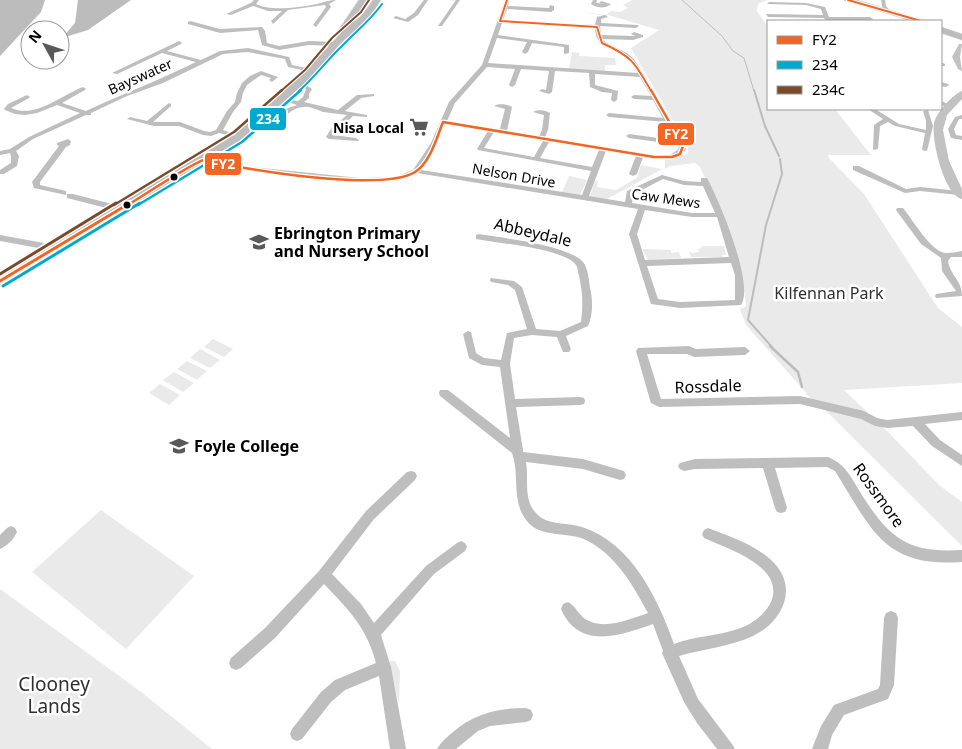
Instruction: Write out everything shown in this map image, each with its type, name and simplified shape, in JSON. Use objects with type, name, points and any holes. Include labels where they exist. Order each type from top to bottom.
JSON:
[{"type":"highway","points":[[336,43],[355,9],[363,0]]},
{"type":"highway","points":[[0,281],[203,160],[238,137],[312,70],[336,43],[366,16],[377,0]]},
{"type":"highway","points":[[836,0],[885,8],[907,20]]},
{"type":"highway","points":[[848,0],[885,8],[918,20]]},
{"type":"highway","points":[[942,29],[962,33]]},
{"type":"highway","points":[[942,29],[962,37]]},
{"type":"street","points":[[229,14],[255,2],[265,10],[326,4],[334,0]]},
{"type":"street","points":[[396,18],[406,21],[411,18],[426,0]]},
{"type":"street","points":[[440,25],[458,0]]},
{"type":"street","points":[[203,160],[231,168],[360,180],[396,179],[417,169],[434,143],[455,97],[485,65],[507,0]]},
{"type":"street","points":[[594,0],[594,4],[605,6],[609,4],[602,2]]},
{"type":"street","points":[[769,3],[815,5],[822,8],[827,19]]},
{"type":"street","points":[[316,25],[329,7],[326,4]]},
{"type":"street","points":[[505,6],[551,10],[552,6]]},
{"type":"street","points":[[273,22],[288,8]]},
{"type":"street","points":[[768,15],[827,19],[870,19]]},
{"type":"street","points":[[442,122],[640,155],[654,157],[676,156],[683,150],[679,139],[666,120],[642,75],[628,56],[601,42],[598,37],[597,25],[601,16],[605,17]]},
{"type":"street","points":[[500,21],[569,28],[597,25],[636,26]]},
{"type":"street","points":[[190,22],[220,31],[260,28],[264,44],[274,48],[309,43],[336,43]]},
{"type":"street","points":[[598,37],[635,38],[641,36],[634,34]]},
{"type":"street","points":[[496,36],[530,41],[547,41],[567,46],[566,53]]},
{"type":"street","points":[[525,52],[530,41]]},
{"type":"street","name":"Bayswater","points":[[115,73],[179,42]]},
{"type":"street","points":[[962,46],[956,57],[962,69]]},
{"type":"street","name":"Bayswater","points":[[0,154],[12,150],[31,138],[89,114],[125,95],[161,82],[222,52],[239,49],[283,56],[287,58],[290,66],[312,70]]},
{"type":"street","name":"Bayswater","points":[[161,51],[201,62]]},
{"type":"street","points":[[485,65],[642,75]]},
{"type":"street","points":[[512,85],[518,68]]},
{"type":"street","points":[[542,91],[548,92],[552,70]]},
{"type":"street","points":[[219,131],[230,111],[238,102],[237,96],[246,82],[261,73],[275,77],[272,80]]},
{"type":"street","points":[[592,73],[592,86],[602,90],[615,91],[614,100]]},
{"type":"street","points":[[266,128],[277,121],[285,111],[302,103],[309,90],[306,87]]},
{"type":"street","name":"Bayswater","points":[[0,104],[24,95],[27,96],[10,105],[7,109],[18,114],[57,103],[84,89]]},
{"type":"street","points":[[960,195],[946,169],[938,131],[942,117],[962,94]]},
{"type":"street","points":[[340,112],[359,96],[372,95]]},
{"type":"street","points":[[634,97],[654,98]]},
{"type":"street","points":[[282,99],[365,116]]},
{"type":"street","points":[[57,103],[89,114]]},
{"type":"street","points":[[942,103],[951,107]]},
{"type":"street","points":[[149,122],[169,106]]},
{"type":"street","points":[[496,106],[509,107],[503,132]]},
{"type":"street","points":[[872,110],[904,128],[928,132]]},
{"type":"street","points":[[925,150],[929,139],[930,122],[926,111]]},
{"type":"street","points":[[536,112],[547,114],[544,139],[536,159]]},
{"type":"street","points":[[352,114],[342,125],[332,130],[329,137],[356,140]]},
{"type":"street","points":[[609,114],[666,120]]},
{"type":"street","points":[[962,118],[955,121],[950,129],[953,137],[962,138]]},
{"type":"street","points":[[130,119],[180,124],[202,133],[211,134],[219,131],[238,137]]},
{"type":"street","points":[[875,150],[877,125],[887,120]]},
{"type":"street","points":[[492,130],[480,149],[595,170]]},
{"type":"street","points":[[629,136],[658,140],[679,139]]},
{"type":"street","points":[[62,146],[36,182],[37,186],[121,209]]},
{"type":"street","points":[[584,199],[603,148]]},
{"type":"street","points":[[1,172],[14,164],[15,156],[12,150]]},
{"type":"street","points":[[633,174],[640,155]]},
{"type":"street","name":"Nelson Drive","points":[[417,169],[608,202]]},
{"type":"street","points":[[862,169],[905,191],[920,189],[960,195]]},
{"type":"street","points":[[628,205],[630,193],[659,178],[665,177],[684,183],[705,182],[720,215],[739,275],[740,300],[738,303],[655,304],[633,234],[642,207]]},
{"type":"street","name":"Caw Mews","points":[[608,202],[692,215],[720,215]]},
{"type":"street","points":[[900,210],[914,227],[924,244],[945,257],[962,254]]},
{"type":"street","name":"Abbeydale","points":[[479,237],[506,240],[562,253],[575,259],[581,265],[588,297],[585,324],[561,334],[532,332],[510,335],[505,364],[519,453],[521,492],[530,516],[546,527],[583,533],[607,546],[635,579],[657,616],[669,653],[688,696],[702,720],[727,749]]},
{"type":"street","points":[[0,238],[55,248]]},
{"type":"street","points":[[938,296],[962,293],[946,271],[945,257]]},
{"type":"street","points":[[642,263],[734,260]]},
{"type":"street","points":[[494,280],[511,284],[518,289],[532,332]]},
{"type":"street","points":[[468,334],[472,355],[482,361],[505,364]]},
{"type":"street","points":[[561,334],[566,349]]},
{"type":"street","name":"Rossdale","points":[[744,351],[694,353],[689,350],[641,351],[655,400],[659,403],[800,400],[864,416],[875,422],[886,424],[962,416]]},
{"type":"street","points":[[444,393],[519,453],[583,464],[620,475]]},
{"type":"street","points":[[511,403],[580,401]]},
{"type":"street","points":[[915,421],[936,443],[962,461]]},
{"type":"street","name":"Rossmore","points":[[684,466],[696,464],[828,462],[839,468],[885,536],[902,547],[932,556],[962,556]]},
{"type":"street","points":[[768,464],[781,508]]},
{"type":"street","points":[[236,663],[270,634],[324,576],[370,515],[411,476]]},
{"type":"street","points":[[0,543],[12,532]]},
{"type":"street","points":[[669,653],[683,647],[722,641],[742,634],[766,620],[778,608],[782,594],[776,576],[764,562],[708,534]]},
{"type":"street","points":[[374,638],[373,634],[430,570],[461,547]]},
{"type":"street","points":[[324,576],[361,614],[374,638],[384,667],[398,749]]},
{"type":"street","points":[[568,609],[581,624],[598,630],[613,630],[657,616]]},
{"type":"street","points":[[820,749],[826,731],[839,710],[883,694],[888,685],[891,618]]},
{"type":"street","points":[[297,734],[326,697],[340,685],[384,667]]},
{"type":"street","points":[[445,749],[470,725],[489,717],[526,714]]},
{"type":"green space","name":"Kilfennan Park","points":[[632,0],[768,0],[758,4],[757,11],[767,26],[767,110],[836,110],[871,155],[828,155],[864,194],[938,308],[962,327],[962,383],[844,390],[940,486],[962,502],[962,546],[825,410],[814,402],[746,325],[740,309],[746,306],[735,253],[715,199],[700,167],[695,163],[670,166],[665,169],[665,159],[688,154],[688,147],[631,48],[659,30],[608,15],[606,16],[582,12],[606,15],[611,11],[620,12],[628,8],[623,5]]},
{"type":"green space","points":[[572,52],[579,53],[579,56],[615,58],[616,65],[605,65],[605,71],[569,69]]},
{"type":"green space","points":[[641,165],[662,169],[607,199],[590,196],[595,181],[598,181],[597,187],[616,190],[637,178]]},
{"type":"green space","points":[[569,176],[587,180],[580,195],[562,192]]},
{"type":"green space","points":[[701,246],[724,246],[726,255],[722,255],[723,257],[691,257],[689,251],[692,253],[699,252],[698,249],[702,248]]},
{"type":"green space","points":[[642,249],[671,250],[671,253],[679,252],[681,258],[648,260]]},
{"type":"green space","points":[[213,339],[233,349],[224,357],[204,347]]},
{"type":"green space","points":[[200,349],[220,360],[210,368],[190,358]]},
{"type":"green space","points":[[187,361],[207,371],[197,380],[177,369]]},
{"type":"green space","points":[[174,372],[194,383],[183,392],[163,380]]},
{"type":"green space","points":[[160,384],[180,395],[169,405],[149,393]]},
{"type":"green space","points":[[101,510],[194,576],[126,649],[32,572]]},
{"type":"green space","name":"Clooney Lands","points":[[0,589],[141,692],[212,749],[0,749]]},
{"type":"green space","points":[[395,661],[400,671],[399,704],[389,663]]},
{"type":"shaded area","points":[[0,0],[45,0],[41,12],[34,20],[20,20],[20,35],[0,56]]},
{"type":"shaded area","points":[[78,0],[131,0],[88,30],[70,36],[70,29],[75,23]]},
{"type":"waterway","points":[[682,0],[722,36],[733,51],[744,58],[754,91]]},
{"type":"waterway","points":[[754,90],[765,126],[779,156]]},
{"type":"waterway","points":[[772,347],[748,320],[766,225],[782,174],[780,159]]},
{"type":"waterway","points":[[770,346],[798,372],[802,387]]},
{"type":"transit line","name":"234c","points":[[0,274],[234,132],[305,70],[332,38],[361,12],[369,0]]},
{"type":"transit line","name":"FY2","points":[[0,281],[203,160],[278,173],[344,179],[399,177],[415,172],[419,168],[443,122],[654,157],[672,157],[680,154],[683,146],[635,63],[626,54],[602,43],[597,27],[500,21],[507,0]]},
{"type":"transit line","name":"FY2","points":[[848,0],[918,20]]},
{"type":"transit line","name":"234","points":[[3,286],[242,142],[313,79],[341,46],[371,20],[382,4]]},
{"type":"place","name":"Nisa Local","points":[[419,127]]},
{"type":"place","name":"Ebrington Primary and Nursery School","points":[[259,242]]},
{"type":"place","name":"Foyle College","points":[[179,446]]}]
